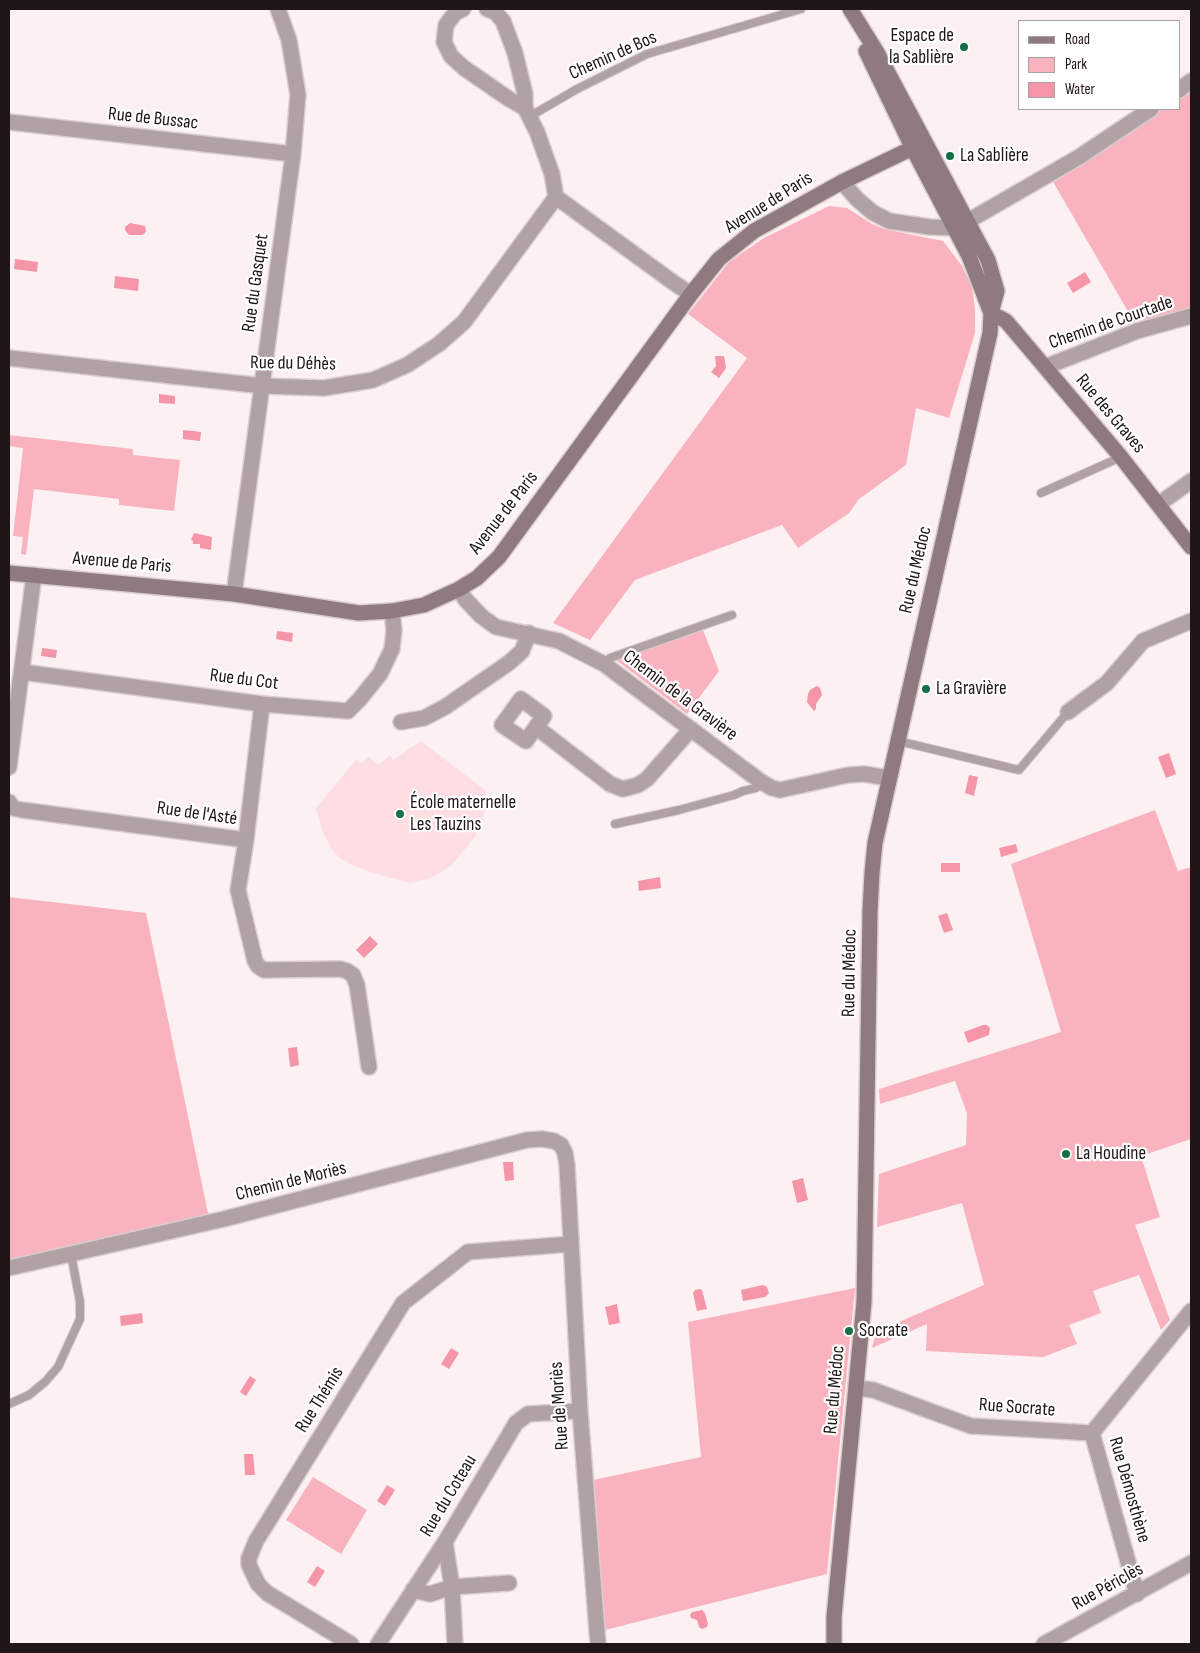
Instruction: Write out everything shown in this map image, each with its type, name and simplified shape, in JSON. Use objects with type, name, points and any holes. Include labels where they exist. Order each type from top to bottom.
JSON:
[{"type":"street","name":"Rue du Gasquet","points":[[234,594],[294,154],[298,96],[289,40],[278,9]]},
{"type":"street","points":[[463,9],[455,13],[446,25],[444,42],[451,56],[464,68],[527,112]]},
{"type":"street","points":[[487,9],[495,12],[503,21],[515,53],[526,94],[527,112],[537,132],[552,174],[556,197],[691,294]]},
{"type":"street","name":"Rue du Médoc","points":[[834,1644],[838,1578],[864,1302],[872,872],[875,844],[988,342],[991,313],[997,291],[988,260],[962,225],[914,148],[878,54],[849,9]]},
{"type":"street","points":[[1180,89],[1191,82]]},
{"type":"street","points":[[842,182],[872,212],[889,221],[930,227],[962,225],[1080,157],[1150,110]]},
{"type":"street","name":"Rue de Bussac","points":[[9,122],[294,154]]},
{"type":"street","name":"Avenue de Paris","points":[[9,573],[234,594],[359,613],[424,605],[459,590],[477,578],[499,557],[691,294],[719,259],[754,231],[842,182],[914,148]]},
{"type":"street","name":"Rue du Déhès","points":[[9,358],[262,386],[324,388],[373,380],[407,365],[439,344],[464,322],[556,197]]},
{"type":"street","name":"Rue des Graves","points":[[991,313],[1006,320],[1121,457],[1191,547]]},
{"type":"street","name":"Chemin de Courtade","points":[[1045,367],[1137,331],[1191,316]]},
{"type":"street","points":[[1159,504],[1191,481]]},
{"type":"street","points":[[9,767],[34,575]]},
{"type":"street","name":"Chemin de la Gravière","points":[[459,590],[464,599],[496,627],[559,641],[604,664],[760,781],[780,790],[848,775],[864,774],[889,778]]},
{"type":"street","name":"Rue du Cot","points":[[22,672],[262,704],[348,711],[380,674],[392,649],[394,630],[392,610]]},
{"type":"street","points":[[1068,712],[1107,683],[1144,640],[1191,621]]},
{"type":"street","points":[[401,722],[424,718],[445,707],[510,662],[522,652],[529,633]]},
{"type":"street","name":"Rue de l'Asté","points":[[9,802],[14,808],[22,810],[246,840],[262,704]]},
{"type":"street","points":[[536,727],[610,784],[623,788],[638,785],[647,779],[691,729]]},
{"type":"street","points":[[246,840],[238,890],[255,961],[264,970],[340,969],[353,975],[357,985],[369,1067]]},
{"type":"street","name":"Chemin de Moriès","points":[[9,1268],[224,1219],[527,1140],[542,1139],[554,1141],[560,1145],[565,1153],[568,1165]]},
{"type":"street","name":"Rue de Moriès","points":[[568,1165],[580,1411],[598,1644]]},
{"type":"street","name":"Rue Thémis","points":[[351,1644],[267,1592],[258,1584],[252,1575],[249,1565],[249,1558],[256,1541],[403,1303],[468,1252],[571,1244]]},
{"type":"street","name":"Rue Démosthène","points":[[1137,1594],[1092,1433],[1191,1311]]},
{"type":"street","name":"Rue Socrate","points":[[857,1388],[873,1390],[971,1426],[1092,1433]]},
{"type":"street","name":"Rue du Coteau","points":[[378,1644],[445,1542],[516,1423],[528,1414],[580,1411]]},
{"type":"street","points":[[445,1542],[452,1587],[455,1644]]},
{"type":"street","name":"Rue Périclès","points":[[1044,1644],[1191,1563]]},
{"type":"street","points":[[413,1590],[430,1594],[452,1587],[509,1583]]},
{"type":"street","points":[[327,1629],[330,1640],[328,1644]]},
{"type":"lane","name":"Chemin de Bos","points":[[527,112],[647,54],[801,9]]},
{"type":"lane","points":[[1041,493],[1121,457]]},
{"type":"lane","points":[[604,664],[610,658],[732,615]]},
{"type":"lane","points":[[898,740],[1019,770],[1068,712]]},
{"type":"lane","points":[[616,824],[734,796],[743,791],[756,788],[760,781]]},
{"type":"lane","points":[[9,1404],[29,1395],[45,1382],[58,1367],[80,1319],[80,1302],[71,1254]]},
{"type":"shaded area","name":"École maternelle Les Tauzins","points":[[421,741],[486,791],[486,805],[482,822],[475,837],[451,866],[431,878],[410,883],[370,872],[341,859],[333,851],[323,833],[316,808],[356,760],[362,764],[368,756],[378,765],[390,755],[393,760]]},
{"type":"green space","points":[[1191,88],[1191,309],[1137,327],[1052,180],[1098,152],[1160,110],[1180,110],[1180,96]]},
{"type":"green space","points":[[829,206],[847,208],[872,224],[884,229],[943,241],[962,266],[972,287],[975,308],[975,333],[949,418],[916,408],[906,465],[859,499],[849,513],[798,548],[782,525],[635,580],[590,640],[553,623],[747,358],[688,314],[729,262],[764,238]]},
{"type":"green space","points":[[9,435],[133,449],[133,455],[180,460],[174,511],[119,505],[119,499],[34,489],[26,555],[21,554],[23,537],[13,536],[23,448],[9,446]]},
{"type":"green space","points":[[703,630],[719,671],[687,714],[616,660]]},
{"type":"green space","points":[[1155,810],[1178,871],[1191,867],[1191,1139],[1141,1156],[1160,1217],[1135,1225],[1170,1320],[1161,1330],[1139,1275],[1093,1291],[1101,1313],[1069,1325],[1077,1344],[1043,1357],[926,1351],[927,1324],[872,1348],[876,1332],[984,1285],[962,1203],[877,1227],[879,1174],[966,1145],[967,1113],[955,1081],[880,1104],[879,1089],[1061,1032],[1011,864]]},
{"type":"green space","points":[[9,897],[146,913],[210,1223],[9,1268]]},
{"type":"green space","points":[[855,1288],[827,1574],[605,1630],[593,1480],[701,1457],[688,1322]]},
{"type":"green space","points":[[313,1477],[367,1510],[341,1554],[286,1520]]},
{"type":"water","points":[[130,223],[145,226],[146,231],[142,235],[129,235],[125,227]]},
{"type":"water","points":[[15,259],[38,262],[37,272],[14,269]]},
{"type":"water","points":[[1085,272],[1091,282],[1073,293],[1067,283]]},
{"type":"water","points":[[115,276],[139,279],[138,291],[114,288]]},
{"type":"water","points":[[715,356],[724,356],[726,368],[719,378],[711,372],[716,366]]},
{"type":"water","points":[[159,394],[175,396],[175,404],[159,403]]},
{"type":"water","points":[[183,430],[201,432],[200,441],[183,439]]},
{"type":"water","points":[[194,533],[212,537],[211,550],[200,548],[200,544],[193,544],[191,540]]},
{"type":"water","points":[[277,631],[293,633],[292,642],[276,639]]},
{"type":"water","points":[[42,648],[57,650],[56,658],[41,656]]},
{"type":"water","points":[[817,686],[820,688],[822,695],[814,711],[807,702],[810,690]]},
{"type":"water","points":[[1169,753],[1176,774],[1166,778],[1158,757]]},
{"type":"water","points":[[969,775],[978,777],[974,796],[965,793]]},
{"type":"water","points":[[1016,844],[1018,852],[1001,857],[999,848]]},
{"type":"water","points":[[941,863],[960,863],[960,872],[941,872]]},
{"type":"water","points":[[660,877],[661,888],[639,891],[638,881]]},
{"type":"water","points":[[947,913],[953,930],[944,933],[938,916]]},
{"type":"water","points":[[370,936],[378,944],[364,958],[356,950]]},
{"type":"water","points":[[987,1025],[990,1028],[989,1035],[968,1043],[964,1032]]},
{"type":"water","points":[[297,1047],[299,1065],[290,1067],[288,1048]]},
{"type":"water","points":[[503,1162],[513,1162],[514,1180],[505,1181]]},
{"type":"water","points":[[803,1178],[808,1200],[797,1203],[792,1181]]},
{"type":"water","points":[[763,1285],[767,1287],[769,1293],[765,1297],[743,1301],[741,1290]]},
{"type":"water","points":[[695,1290],[702,1290],[707,1309],[697,1311],[693,1293]]},
{"type":"water","points":[[617,1304],[620,1323],[609,1325],[605,1307]]},
{"type":"water","points":[[142,1313],[143,1323],[121,1326],[120,1316]]},
{"type":"water","points":[[451,1348],[459,1353],[449,1369],[441,1364]]},
{"type":"water","points":[[250,1376],[256,1380],[246,1396],[240,1392]]},
{"type":"water","points":[[244,1454],[253,1454],[255,1475],[245,1475]]},
{"type":"water","points":[[387,1485],[395,1490],[385,1506],[377,1501]]},
{"type":"water","points":[[317,1566],[325,1571],[315,1587],[307,1582]]},
{"type":"water","points":[[702,1610],[705,1613],[708,1624],[707,1627],[702,1629],[699,1627],[697,1620],[691,1618],[690,1615],[692,1612]]},
{"type":"place","name":"Espace de la Sablière","points":[[964,47]]},
{"type":"place","name":"La Sablière","points":[[950,156]]},
{"type":"place","name":"La Gravière","points":[[926,689]]},
{"type":"place","name":"École maternelle Les Tauzins","points":[[400,814]]},
{"type":"place","name":"La Houdine","points":[[1066,1154]]},
{"type":"place","name":"Socrate","points":[[849,1331]]}]
